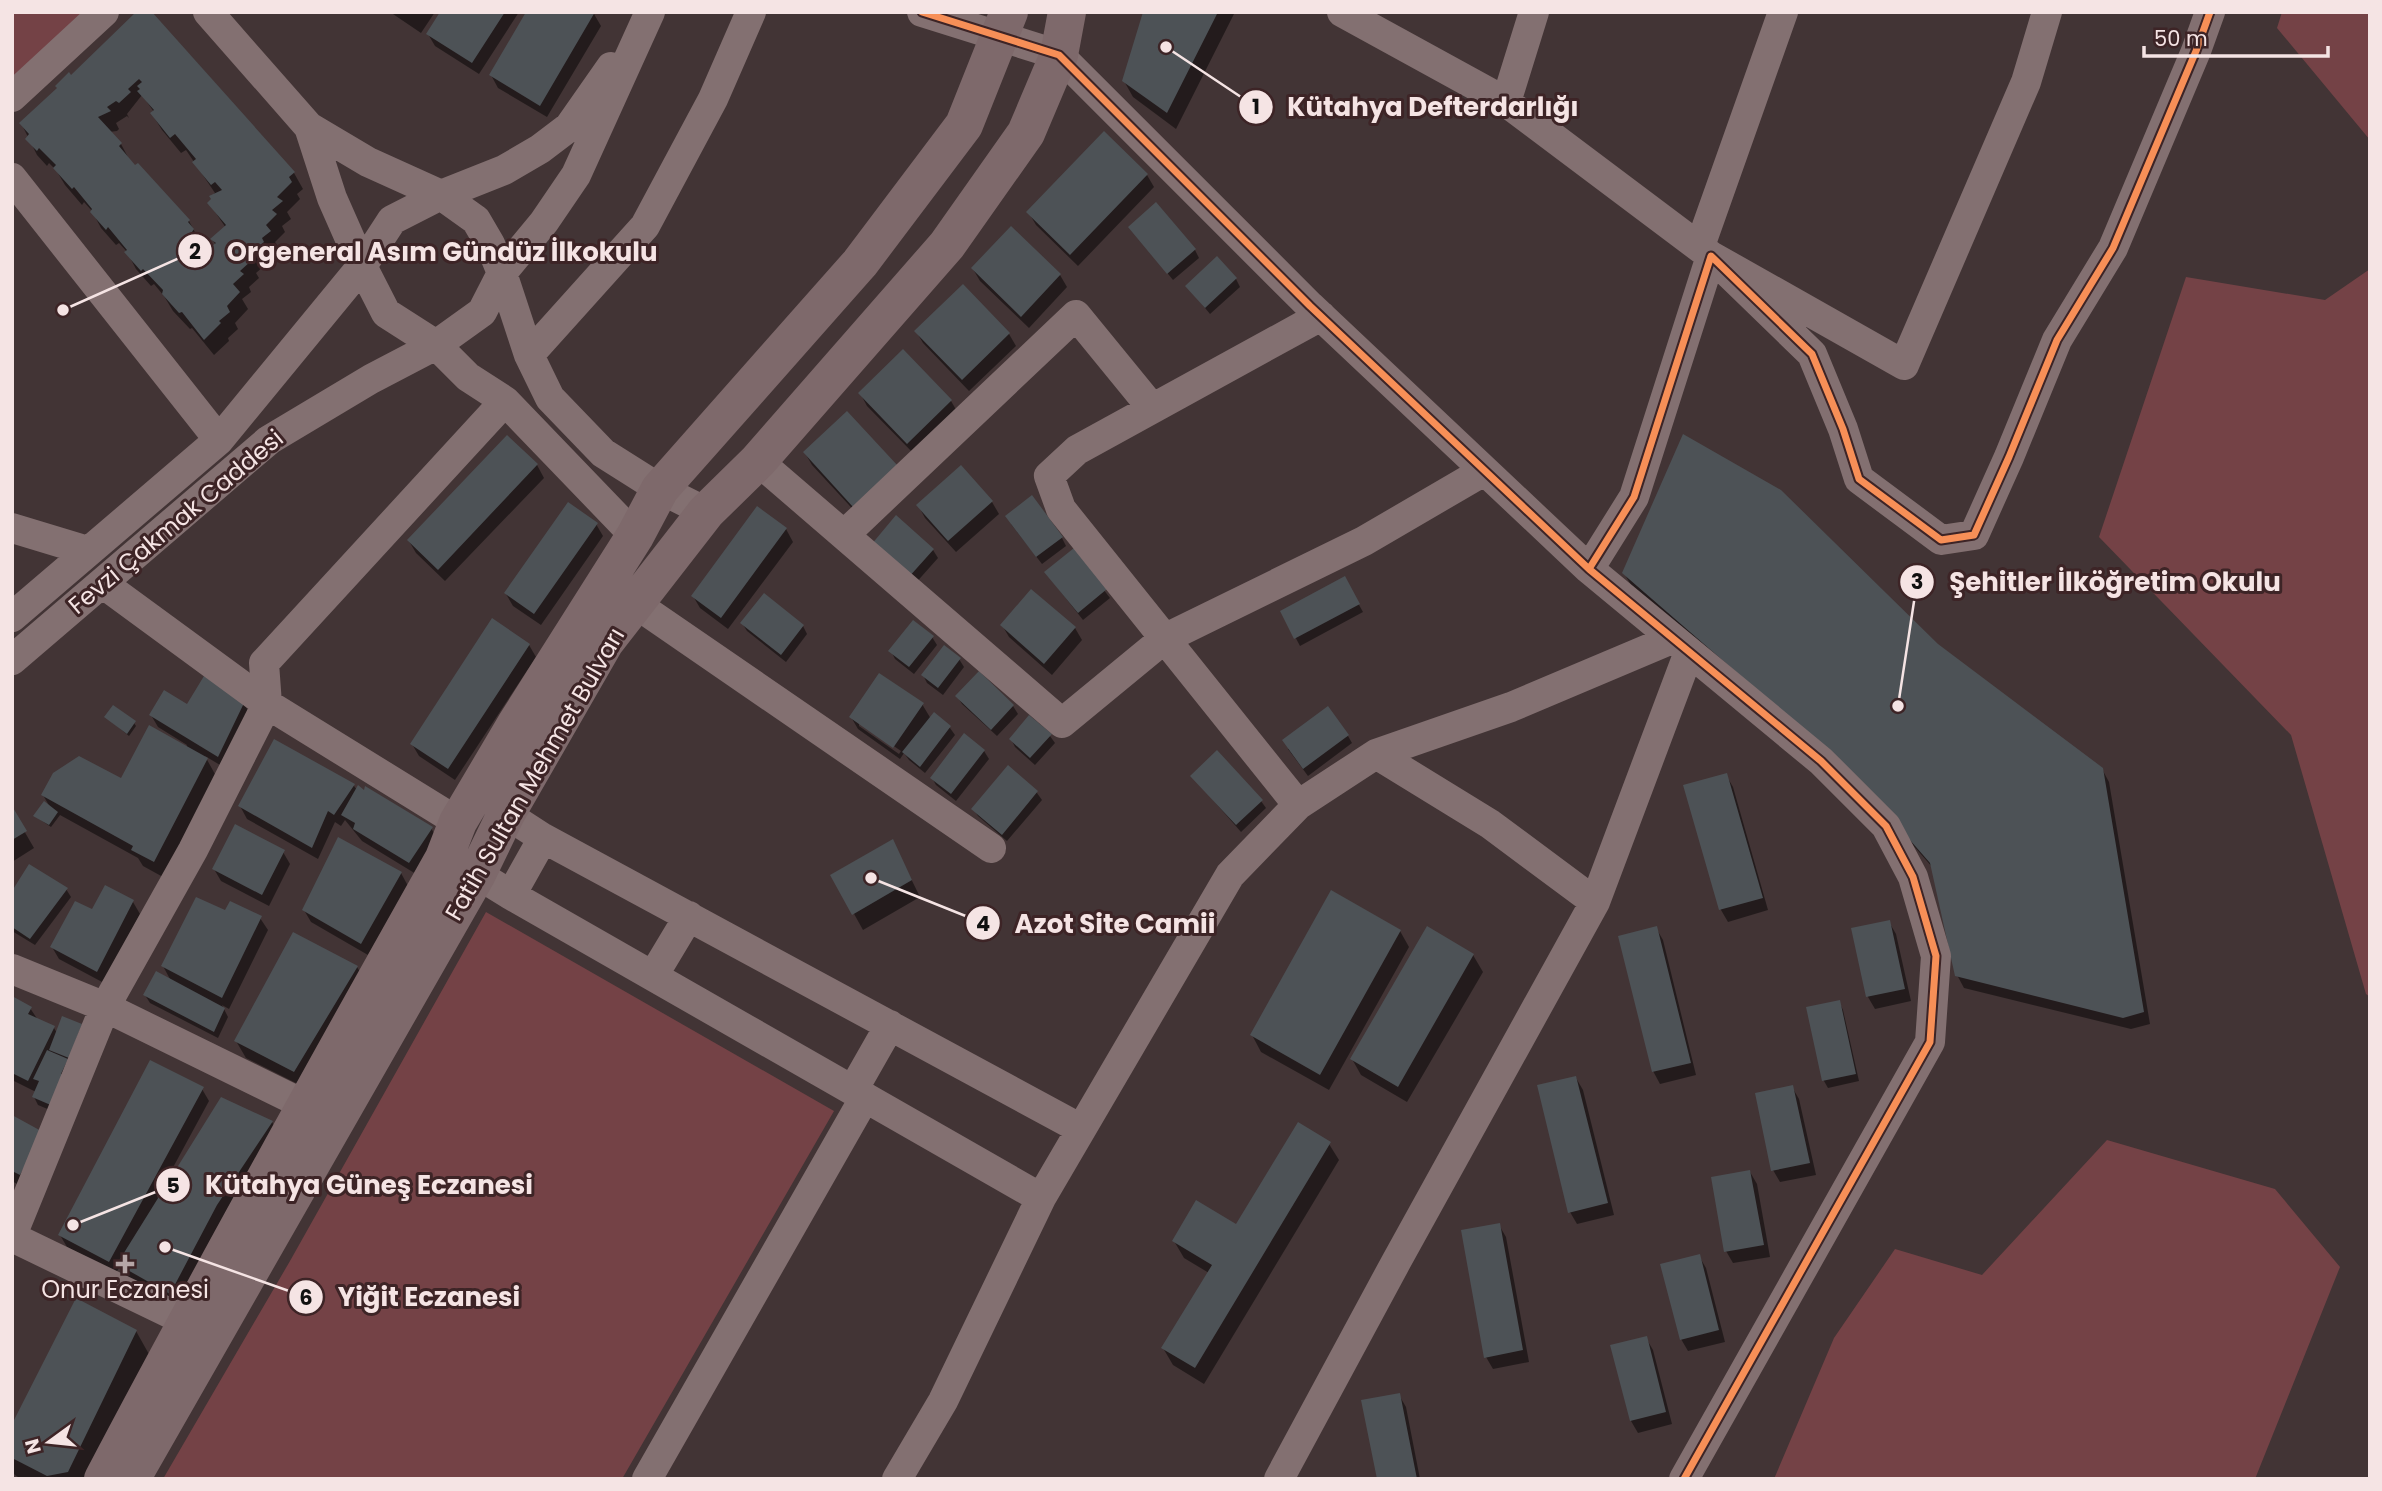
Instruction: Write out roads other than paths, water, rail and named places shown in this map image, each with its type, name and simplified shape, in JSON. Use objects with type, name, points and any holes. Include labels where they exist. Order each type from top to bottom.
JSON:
[{"type":"main road","name":"Fatih Sultan Mehmet Bulvarı","points":[[480,810],[706,512],[758,461],[947,245],[1027,133],[1059,55],[1067,12]]},
{"type":"main road","name":"Fatih Sultan Mehmet Bulvarı","points":[[131,1479],[461,866],[480,810],[516,723],[635,536],[660,489],[860,263],[964,125],[1004,25]]},
{"type":"main road","name":"Fatih Sultan Mehmet Bulvarı","points":[[103,1479],[304,1105],[461,866]]},
{"type":"street","points":[[12,97],[104,12]]},
{"type":"street","points":[[208,12],[309,127],[368,162],[441,195],[476,220],[502,273],[529,355],[550,398],[603,453],[660,489],[706,512]]},
{"type":"street","name":"Fevzi Çakmak Caddesi","points":[[12,617],[219,440],[362,266],[392,220],[441,195],[503,170],[540,149],[569,127],[650,12]]},
{"type":"street","name":"Fevzi Çakmak Caddesi","points":[[12,660],[269,440],[436,345],[482,312],[502,273],[544,222],[576,175],[650,12]]},
{"type":"street","points":[[529,355],[645,226],[713,99],[751,12]]},
{"type":"street","points":[[922,12],[1004,25],[1059,55],[1321,316],[1589,569],[1821,761],[1886,826],[1913,877],[1936,956],[1930,1042],[1684,1479]]},
{"type":"street","points":[[1342,12],[1506,102],[1706,251],[1904,365],[2026,82],[2047,12]]},
{"type":"street","points":[[1506,102],[1534,12]]},
{"type":"street","points":[[1589,569],[1634,497],[1706,251],[1783,12]]},
{"type":"street","points":[[1706,251],[1812,354],[1843,429],[1858,479],[1941,540],[1974,535],[2057,340],[2113,248],[2210,12]]},
{"type":"street","points":[[309,127],[332,198],[386,313],[436,345],[468,377],[505,401],[635,536]]},
{"type":"street","points":[[12,178],[219,440]]},
{"type":"street","points":[[844,535],[1076,315],[1152,408]]},
{"type":"street","points":[[1298,805],[1061,509],[1049,476],[1077,450],[1321,316]]},
{"type":"street","points":[[186,1321],[15,1224],[105,1007],[192,849],[267,704],[264,663],[505,401]]},
{"type":"street","points":[[758,461],[1062,723],[1164,639],[1364,541],[1484,471]]},
{"type":"street","points":[[12,528],[88,551]]},
{"type":"street","points":[[102,583],[267,704],[480,810],[543,838],[1081,1129]]},
{"type":"street","points":[[636,604],[991,848]]},
{"type":"street","points":[[897,1479],[943,1401],[1041,1198],[1230,875],[1298,805],[1376,754],[1680,646]]},
{"type":"street","points":[[1279,1479],[1595,902],[1680,646]]},
{"type":"street","points":[[1376,754],[1490,824],[1595,902]]},
{"type":"street","points":[[511,895],[543,838]]},
{"type":"street","points":[[461,866],[1041,1198]]},
{"type":"street","points":[[653,976],[689,916]]},
{"type":"street","points":[[12,969],[105,1007],[304,1105]]},
{"type":"street","points":[[647,1479],[859,1094],[890,1025]]},
{"type":"place","name":"Kütahya Defterdarlığı","points":[[1166,47]]},
{"type":"place","name":"Orgeneral Asım Gündüz İlkokulu","points":[[63,310]]},
{"type":"place","name":"Şehitler İlköğretim Okulu","points":[[1898,706]]},
{"type":"place","name":"Azot Site Camii","points":[[871,878]]},
{"type":"place","name":"Kütahya Güneş Eczanesi","points":[[73,1225]]},
{"type":"place","name":"Yiğit Eczanesi","points":[[165,1247]]},
{"type":"place","name":"Onur Eczanesi","points":[[125,1264]]}]
